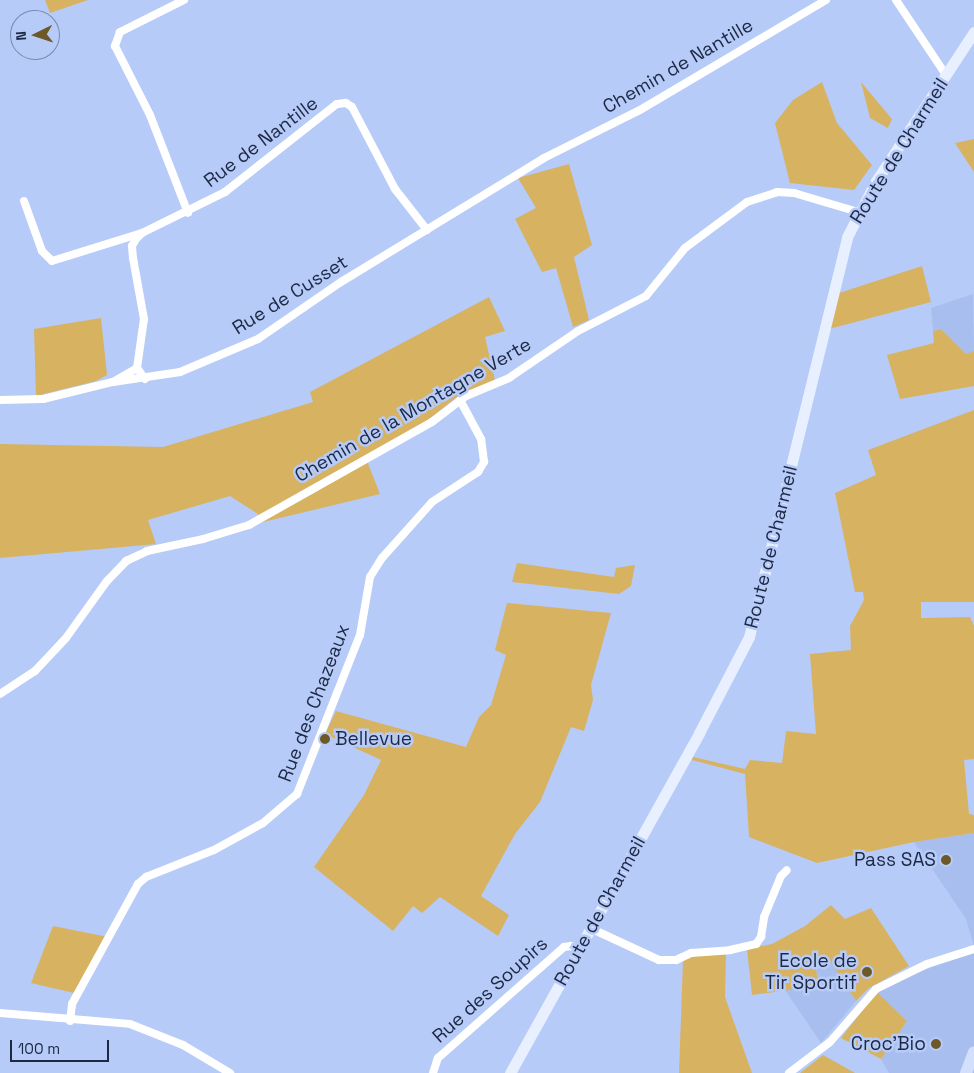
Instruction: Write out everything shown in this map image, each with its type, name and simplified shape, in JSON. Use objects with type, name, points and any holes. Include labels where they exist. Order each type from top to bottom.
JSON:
[{"type":"main road","name":"Route de Charmeil","points":[[510,1073],[749,637],[838,263],[858,212],[974,32]]},
{"type":"street","points":[[184,0],[120,32],[115,46],[150,114],[188,213]]},
{"type":"street","name":"Chemin de Nantille","points":[[544,158],[640,110],[826,0]]},
{"type":"street","points":[[896,0],[946,75]]},
{"type":"street","name":"Rue de Nantille","points":[[132,246],[142,233],[188,213],[225,192],[342,102],[352,107],[395,189],[427,230]]},
{"type":"street","name":"Rue de Cusset","points":[[0,400],[43,400],[113,382],[145,380],[180,372],[258,339],[341,282],[544,158]]},
{"type":"street","name":"Chemin de la Montagne Verte","points":[[0,694],[35,671],[66,638],[107,581],[136,555],[249,524],[432,422],[460,400],[509,378],[578,331],[646,296],[695,238],[760,196],[794,193],[858,212]]},
{"type":"street","points":[[24,201],[42,251],[52,261],[142,233]]},
{"type":"street","points":[[119,240],[132,246],[144,319],[137,368],[145,380]]},
{"type":"street","points":[[113,382],[137,368]]},
{"type":"street","name":"Rue des Chazeaux","points":[[70,1021],[72,1004],[138,884],[146,877],[214,850],[263,823],[298,794],[360,635],[370,577],[382,558],[432,502],[478,472],[484,462],[481,439],[460,400]]},
{"type":"street","points":[[590,928],[645,955],[666,960],[676,960],[691,953],[756,944],[761,937],[764,917],[781,876],[788,870]]},
{"type":"street","name":"Rue des Soupirs","points":[[433,1073],[438,1058],[564,947],[571,946],[578,950]]},
{"type":"street","points":[[789,1073],[830,1042],[876,989],[927,964],[974,949]]},
{"type":"street","points":[[0,1013],[70,1021],[110,1021],[151,1030],[230,1073]]},
{"type":"shaded area","points":[[45,0],[88,0],[59,10],[49,10]]},
{"type":"shaded area","points":[[822,82],[837,123],[872,165],[854,190],[790,183],[775,123],[793,100]]},
{"type":"shaded area","points":[[861,82],[892,119],[888,128],[870,118]]},
{"type":"shaded area","points":[[974,139],[974,172],[955,143]]},
{"type":"shaded area","points":[[569,164],[592,245],[574,257],[589,320],[573,327],[556,268],[542,272],[515,219],[536,208],[518,178]]},
{"type":"shaded area","points":[[922,266],[931,302],[829,329],[836,294]]},
{"type":"shaded area","points":[[973,294],[974,351],[967,355],[941,329],[933,331],[931,308]]},
{"type":"shaded area","points":[[489,297],[505,331],[485,337],[495,380],[458,396],[428,420],[365,456],[380,494],[259,523],[258,514],[230,496],[148,520],[156,544],[0,558],[0,444],[163,447],[313,402],[310,392]]},
{"type":"shaded area","points":[[101,318],[107,375],[96,381],[36,396],[34,329]]},
{"type":"shaded area","points":[[941,329],[966,354],[974,351],[974,386],[900,399],[887,355],[934,343],[933,331]]},
{"type":"shaded area","points":[[974,410],[974,602],[921,602],[921,618],[970,617],[974,626],[974,759],[964,760],[969,814],[974,815],[974,833],[914,842],[817,863],[749,837],[745,774],[692,760],[693,757],[745,769],[750,760],[782,763],[786,731],[816,734],[810,654],[851,650],[850,626],[864,600],[863,592],[855,592],[835,493],[876,475],[868,450]]},
{"type":"shaded area","points":[[517,563],[614,577],[616,568],[635,565],[631,586],[619,594],[512,582]]},
{"type":"shaded area","points":[[507,603],[611,613],[591,685],[593,700],[584,731],[571,727],[540,802],[515,834],[481,896],[509,915],[498,936],[440,897],[422,913],[413,906],[393,931],[314,867],[364,795],[381,760],[325,734],[336,711],[466,747],[479,717],[491,705],[506,655],[495,650]]},
{"type":"shaded area","points":[[974,833],[974,946],[966,919],[914,842]]},
{"type":"shaded area","points":[[831,905],[845,919],[871,908],[909,966],[869,988],[856,1001],[830,961],[816,967],[818,986],[752,995],[747,949],[772,944],[805,926]]},
{"type":"shaded area","points":[[53,926],[108,937],[74,993],[31,983]]},
{"type":"shaded area","points":[[974,952],[974,1073],[889,1073],[881,1059],[907,1021],[877,992],[903,978]]},
{"type":"shaded area","points":[[726,953],[725,997],[752,1073],[679,1073],[683,960],[689,955]]},
{"type":"shaded area","points":[[830,961],[856,1001],[821,1043],[785,990],[818,986],[816,967]]},
{"type":"shaded area","points":[[877,992],[907,1021],[881,1059],[841,1038]]},
{"type":"shaded area","points":[[823,1055],[855,1073],[800,1073]]},
{"type":"place","name":"Bellevue","points":[[325,739]]},
{"type":"place","name":"Pass SAS","points":[[946,860]]},
{"type":"place","name":"Ecole de Tir Sportif","points":[[867,972]]},
{"type":"place","name":"Croc'Bio","points":[[936,1044]]}]
